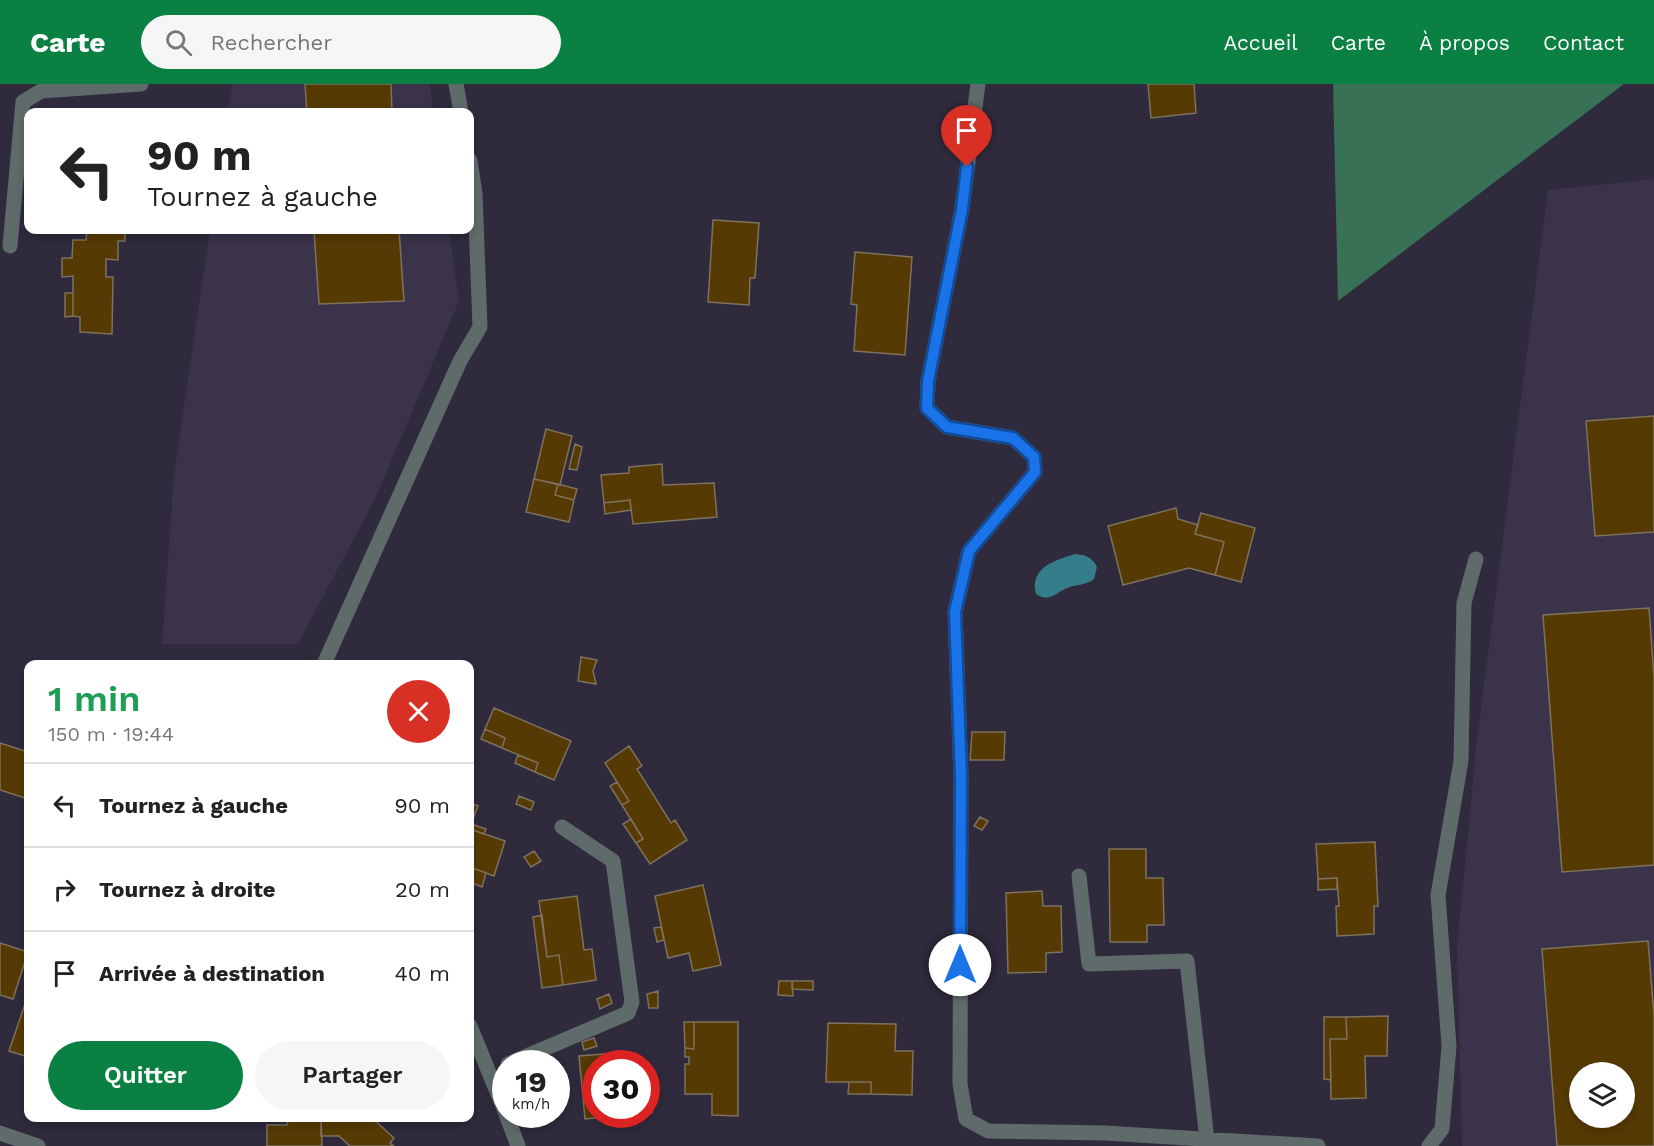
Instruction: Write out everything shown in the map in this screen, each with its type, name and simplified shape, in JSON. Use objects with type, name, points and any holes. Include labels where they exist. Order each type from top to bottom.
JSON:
[{"type":"street","points":[[10,246],[23,102],[41,91],[141,84]]},
{"type":"street","points":[[456,84],[460,108]]},
{"type":"street","points":[[978,84],[962,209],[928,381],[927,408],[947,427],[1013,438],[1034,457],[1035,472],[969,551],[955,612],[961,776],[960,1084],[966,1119],[988,1131],[1104,1139],[1207,1140],[1318,1146]]},
{"type":"street","points":[[326,660],[460,361],[480,327],[474,182]]},
{"type":"street","points":[[1429,1146],[1442,1129],[1449,1046],[1437,895],[1461,761],[1464,603],[1476,559]]},
{"type":"street","points":[[540,1050],[628,1013],[632,1002],[613,861],[562,827]]},
{"type":"street","points":[[1079,876],[1089,964],[1187,961],[1207,1140]]},
{"type":"street","points":[[474,1036],[492,1079]]},
{"type":"street","points":[[511,1128],[518,1146]]},
{"type":"street","points":[[0,1133],[38,1146]]},
{"type":"shaded area","points":[[232,84],[430,84],[433,108],[229,108]]},
{"type":"shaded area","points":[[1654,179],[1654,1146],[1462,1146],[1457,946],[1477,739],[1548,190]]},
{"type":"shaded area","points":[[209,234],[450,234],[459,301],[376,497],[298,644],[162,644],[174,474]]},
{"type":"green space","points":[[1333,84],[1624,84],[1338,301]]},
{"type":"water","points":[[1075,554],[1088,557],[1093,561],[1097,567],[1094,579],[1049,597],[1045,598],[1036,594],[1036,578],[1045,566]]},
{"type":"building","points":[[305,84],[391,84],[392,108],[307,108]]},
{"type":"building","points":[[1148,84],[1194,84],[1196,113],[1151,118]]},
{"type":"building","points":[[713,220],[759,223],[755,278],[750,278],[749,305],[708,302]]},
{"type":"building","points":[[87,234],[125,234],[125,241],[118,241],[118,260],[106,259],[106,277],[113,277],[112,334],[80,332],[80,317],[73,316],[73,276],[62,277],[62,258],[72,258],[73,240],[86,240]]},
{"type":"building","points":[[314,234],[399,234],[404,301],[319,304]]},
{"type":"building","points":[[855,252],[912,257],[905,355],[854,351],[857,305],[851,304]]},
{"type":"building","points":[[65,293],[73,293],[73,316],[65,317]]},
{"type":"building","points":[[1654,416],[1654,532],[1595,536],[1586,421]]},
{"type":"building","points":[[546,429],[572,436],[560,485],[534,479]]},
{"type":"building","points":[[575,444],[582,447],[577,470],[569,469]]},
{"type":"building","points":[[662,464],[663,485],[714,483],[717,517],[633,524],[630,500],[604,503],[601,475],[629,473],[629,467]]},
{"type":"building","points":[[534,479],[558,484],[555,495],[574,500],[569,522],[526,512]]},
{"type":"building","points":[[558,484],[577,489],[574,500],[555,495]]},
{"type":"building","points":[[630,500],[631,510],[605,514],[604,503]]},
{"type":"building","points":[[1176,508],[1178,519],[1198,525],[1195,534],[1224,542],[1215,575],[1189,568],[1123,585],[1108,526]]},
{"type":"building","points":[[1201,513],[1255,528],[1241,582],[1215,575],[1224,542],[1195,534]]},
{"type":"building","points":[[1649,608],[1654,677],[1654,865],[1562,872],[1543,615]]},
{"type":"building","points":[[581,657],[597,660],[593,671],[596,684],[578,681]]},
{"type":"building","points":[[494,708],[571,741],[554,780],[535,772],[538,763],[502,748],[505,738],[485,729]]},
{"type":"building","points":[[485,729],[505,738],[502,748],[481,739]]},
{"type":"building","points":[[972,732],[1005,732],[1004,760],[970,760]]},
{"type":"building","points":[[0,743],[24,751],[24,798],[0,790]]},
{"type":"building","points":[[629,746],[642,766],[637,769],[671,823],[675,820],[687,840],[650,864],[636,843],[643,839],[622,805],[629,801],[605,763]]},
{"type":"building","points":[[518,755],[538,763],[535,772],[515,763]]},
{"type":"building","points":[[617,782],[629,801],[622,805],[610,786]]},
{"type":"building","points":[[519,796],[534,802],[531,810],[516,804]]},
{"type":"building","points":[[474,804],[478,806],[474,816]]},
{"type":"building","points":[[980,817],[988,821],[982,830],[974,826]]},
{"type":"building","points":[[631,819],[643,839],[636,843],[623,824]]},
{"type":"building","points":[[474,825],[486,829],[484,834],[474,830]]},
{"type":"building","points":[[474,830],[505,841],[494,876],[474,868]]},
{"type":"building","points":[[1375,842],[1378,906],[1374,906],[1374,934],[1337,936],[1336,906],[1339,906],[1337,878],[1318,879],[1316,844]]},
{"type":"building","points":[[1109,849],[1146,849],[1146,878],[1163,878],[1164,925],[1147,925],[1147,942],[1110,942]]},
{"type":"building","points":[[534,851],[541,861],[531,867],[524,857]]},
{"type":"building","points":[[474,868],[486,873],[482,887],[474,884]]},
{"type":"building","points":[[1337,878],[1337,889],[1318,890],[1318,879]]},
{"type":"building","points":[[703,885],[721,965],[693,971],[689,953],[668,958],[655,896]]},
{"type":"building","points":[[1042,891],[1043,906],[1061,906],[1062,952],[1046,953],[1046,972],[1008,973],[1006,893]]},
{"type":"building","points":[[577,896],[584,950],[592,949],[596,980],[563,985],[559,955],[547,957],[539,901]]},
{"type":"building","points":[[542,915],[547,957],[559,955],[563,985],[542,988],[533,917]]},
{"type":"building","points":[[661,927],[664,940],[657,942],[654,928]]},
{"type":"building","points":[[1648,941],[1654,1016],[1654,1146],[1557,1146],[1542,949]]},
{"type":"building","points":[[0,943],[24,951],[24,965],[13,999],[0,995]]},
{"type":"building","points":[[779,981],[792,981],[793,996],[778,995]]},
{"type":"building","points":[[792,981],[813,981],[813,990],[792,989]]},
{"type":"building","points":[[658,991],[658,1008],[649,1008],[647,994]]},
{"type":"building","points":[[609,994],[612,1003],[600,1009],[597,999]]},
{"type":"building","points":[[24,1007],[24,1056],[9,1051]]},
{"type":"building","points":[[1388,1016],[1387,1056],[1365,1056],[1366,1098],[1331,1099],[1330,1039],[1347,1039],[1346,1017]]},
{"type":"building","points":[[1324,1017],[1346,1017],[1347,1039],[1330,1039],[1331,1080],[1324,1079]]},
{"type":"building","points":[[684,1022],[694,1022],[694,1049],[685,1048]]},
{"type":"building","points":[[694,1022],[738,1022],[738,1116],[712,1115],[712,1094],[685,1094],[685,1064],[689,1064],[689,1057],[685,1057],[685,1048],[694,1049]]},
{"type":"building","points":[[828,1023],[896,1024],[895,1051],[913,1051],[912,1095],[871,1094],[871,1082],[826,1082]]},
{"type":"building","points":[[594,1038],[597,1046],[584,1050],[582,1042]]},
{"type":"building","points":[[579,1056],[582,1056],[582,1088]]},
{"type":"building","points":[[849,1082],[871,1082],[871,1094],[848,1094]]},
{"type":"building","points":[[287,1122],[321,1122],[322,1146],[267,1146],[267,1125],[287,1125]]},
{"type":"building","points":[[321,1122],[376,1122],[394,1138],[390,1143],[394,1146],[350,1146],[339,1136],[321,1136]]},
{"type":"route","points":[[960,965],[961,776],[955,612],[969,551],[1035,472],[1034,457],[1013,438],[947,427],[927,408],[928,381],[962,209],[967,167]]}]
